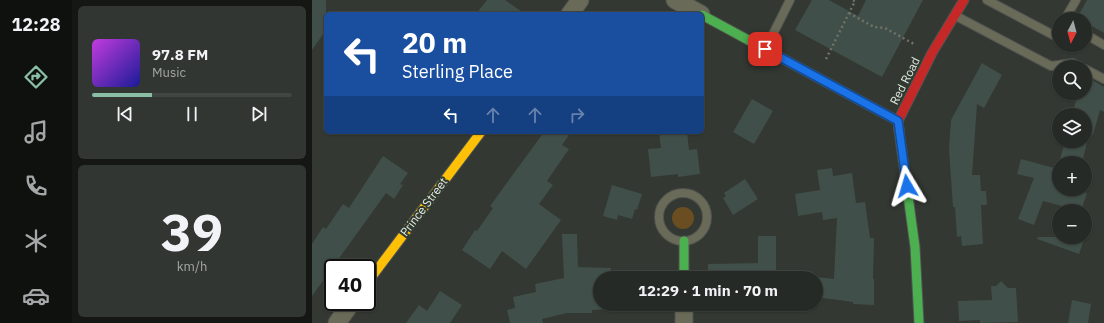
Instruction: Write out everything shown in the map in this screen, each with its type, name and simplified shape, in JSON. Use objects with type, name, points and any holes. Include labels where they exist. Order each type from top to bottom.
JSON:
[{"type":"street","points":[[571,12],[580,0]]},
{"type":"street","points":[[675,0],[698,12]]},
{"type":"street","name":"Red Road","points":[[919,323],[915,248],[898,121],[932,53],[964,0]]},
{"type":"street","points":[[704,15],[898,121]]},
{"type":"street","name":"Prince Street","points":[[376,271],[479,134]]},
{"type":"street","points":[[684,241],[684,271]]},
{"type":"street","points":[[684,311],[684,323]]},
{"type":"lane","points":[[765,49],[790,0]]},
{"type":"lane","points":[[987,0],[1052,34]]},
{"type":"lane","points":[[1069,12],[1076,0]]},
{"type":"lane","points":[[954,15],[1052,66]]},
{"type":"lane","points":[[1092,38],[1104,45]]},
{"type":"lane","points":[[1092,73],[1104,79]]},
{"type":"lane","points":[[681,192],[696,196],[706,208],[707,216],[707,223],[698,236],[691,240],[684,241],[675,240],[668,236],[662,230],[658,218],[661,206],[666,199],[673,194],[681,192]]},
{"type":"path","points":[[817,77],[855,1],[852,0]]},
{"type":"path","points":[[849,13],[874,27],[885,28],[932,53]]},
{"type":"shaded area","points":[[679,207],[687,207],[694,214],[694,222],[687,229],[679,229],[672,222],[672,214]]},
{"type":"building","points":[[312,0],[326,0],[326,12],[324,12],[324,33],[312,50]]},
{"type":"building","points":[[487,0],[505,0],[522,12],[478,12]]},
{"type":"building","points":[[812,0],[829,0],[858,16],[866,0],[923,0],[882,77],[795,30]]},
{"type":"building","points":[[1087,0],[1104,0],[1104,33],[1092,26],[1092,12],[1080,12]]},
{"type":"building","points":[[982,63],[1002,75],[984,108],[977,104],[972,175],[980,175],[981,191],[986,191],[987,205],[981,205],[983,244],[962,246],[961,236],[957,237],[955,207],[953,207],[949,149],[951,120]]},
{"type":"building","points":[[1092,80],[1104,87],[1104,112],[1100,110],[1093,135],[1092,108],[1074,108],[1076,100],[1092,100]]},
{"type":"building","points":[[752,99],[773,111],[754,144],[733,132]]},
{"type":"building","points":[[543,134],[570,134],[562,145],[569,149],[547,181],[553,185],[539,204],[561,220],[526,269],[502,251],[490,269],[462,250],[475,230],[477,231],[493,208],[490,206]]},
{"type":"building","points":[[659,134],[687,134],[689,150],[697,149],[700,174],[678,177],[678,174],[651,177],[648,149],[661,148]]},
{"type":"building","points":[[1063,148],[1086,148],[1084,156],[1061,156]]},
{"type":"building","points":[[383,156],[408,173],[400,184],[403,185],[394,199],[386,193],[339,259],[324,259],[324,279],[312,296],[312,244],[323,227],[326,229],[343,204],[349,208]]},
{"type":"building","points":[[1021,159],[1052,167],[1052,196],[1086,196],[1083,204],[1054,204],[1043,201],[1034,225],[1018,219],[1034,178],[1017,174]]},
{"type":"building","points":[[832,168],[833,176],[852,173],[856,203],[865,202],[870,238],[874,238],[874,305],[853,304],[853,302],[823,298],[823,278],[834,279],[837,218],[823,220],[822,212],[798,216],[795,194],[820,190],[817,170]]},
{"type":"building","points":[[745,179],[758,199],[733,215],[723,198],[726,196],[724,193]]},
{"type":"building","points":[[612,185],[642,194],[637,210],[635,209],[632,219],[618,215],[617,220],[603,216]]},
{"type":"building","points":[[562,234],[577,234],[578,267],[611,268],[611,271],[593,271],[592,313],[567,313],[542,319],[543,323],[510,323],[507,310],[515,308],[513,297],[536,292],[535,284],[564,278]]},
{"type":"building","points":[[758,236],[776,236],[776,271],[708,271],[708,264],[758,263]]},
{"type":"building","points":[[1038,237],[1052,237],[1052,244],[1083,244],[1079,254],[1037,239]]},
{"type":"building","points":[[1001,281],[1008,288],[1016,288],[1018,322],[980,323],[980,320],[959,321],[958,301],[992,300],[991,286],[996,286]]},
{"type":"building","points":[[440,291],[462,305],[450,323],[406,323],[419,305],[427,311]]},
{"type":"building","points":[[1072,300],[1091,304],[1088,323],[1068,323]]},
{"type":"traffic: fast","points":[[704,16],[898,121]]},
{"type":"traffic: fast","points":[[899,130],[915,247],[919,323]]},
{"type":"traffic: fast","points":[[684,241],[684,271]]},
{"type":"traffic: slow","points":[[376,271],[479,134]]},
{"type":"traffic: jam","points":[[899,130],[898,121],[932,53],[964,0]]},
{"type":"route","points":[[765,49],[898,121],[907,186]]}]
